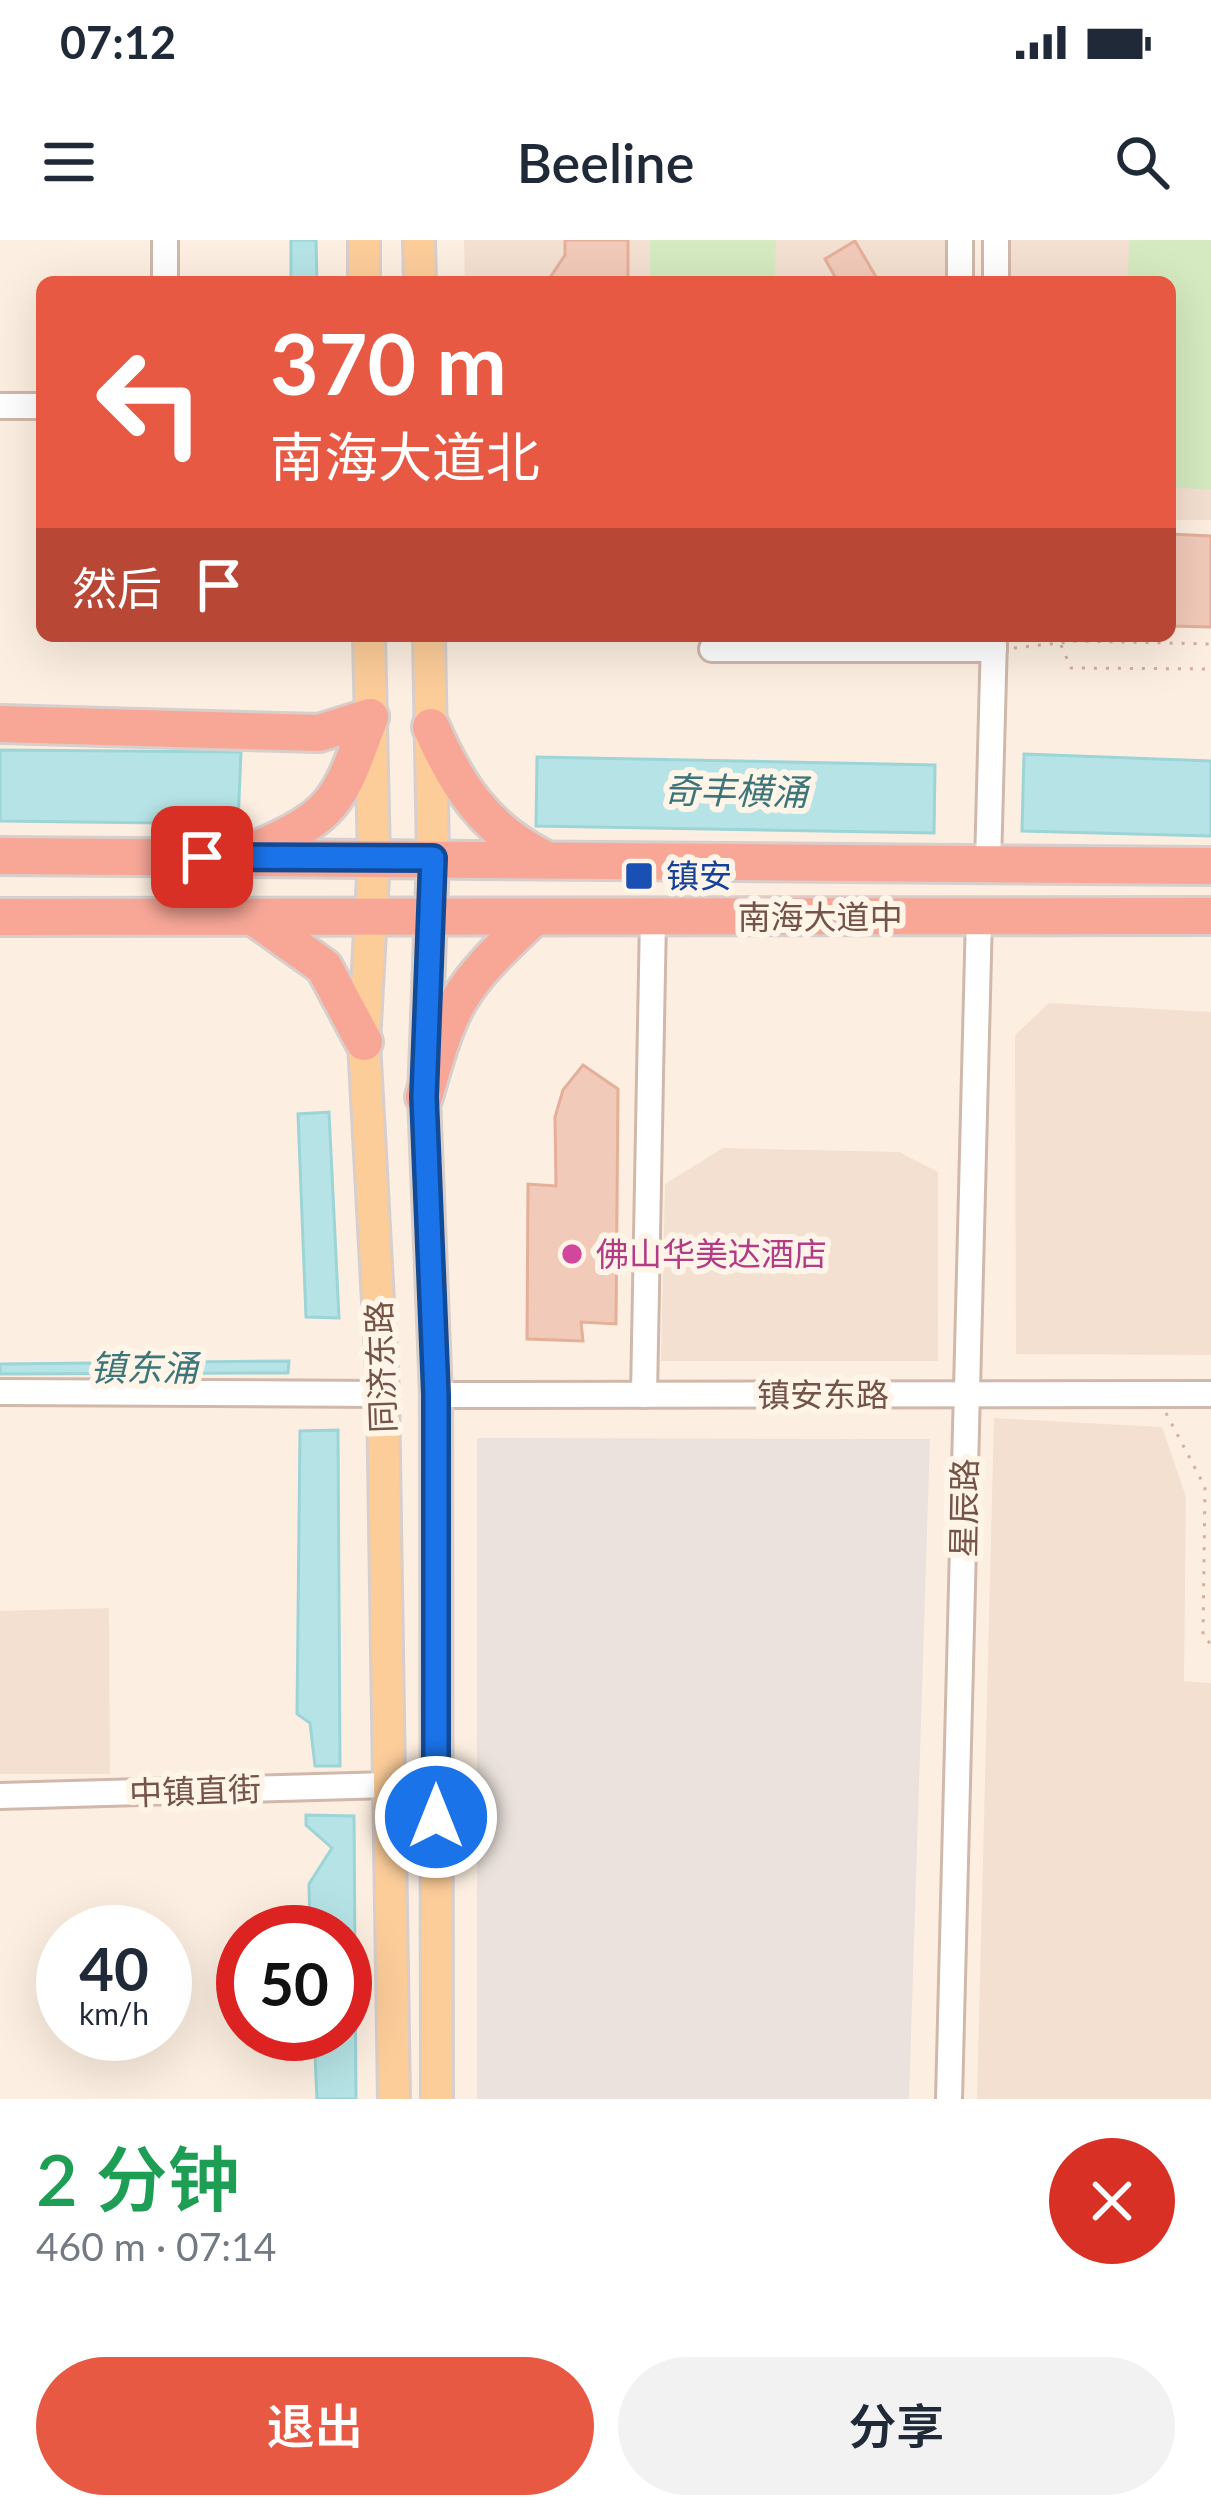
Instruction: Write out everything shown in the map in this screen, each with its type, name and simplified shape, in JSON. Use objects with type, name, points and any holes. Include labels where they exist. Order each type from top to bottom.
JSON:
[{"type":"highway","points":[[0,724],[319,733],[370,717]]},
{"type":"highway","points":[[239,857],[309,827],[337,800],[370,717]]},
{"type":"highway","points":[[431,727],[470,801],[510,841],[544,859]]},
{"type":"highway","name":"南海大道中","points":[[0,856],[1211,866]]},
{"type":"highway","name":"南海大道中","points":[[0,917],[430,921],[1211,916]]},
{"type":"highway","points":[[254,918],[324,967],[364,1042]]},
{"type":"highway","points":[[424,1097],[449,1009],[480,968],[532,920]]},
{"type":"main road","points":[[364,240],[364,276]]},
{"type":"main road","points":[[418,240],[420,276]]},
{"type":"main road","name":"同济东路","points":[[368,642],[374,858],[364,1042],[383,1394],[394,2099]]},
{"type":"main road","name":"同济东路","points":[[429,642],[433,858],[424,1097],[436,1395],[437,2099]]},
{"type":"street","points":[[165,240],[165,276]]},
{"type":"street","points":[[960,240],[960,276]]},
{"type":"street","points":[[996,240],[996,276]]},
{"type":"street","points":[[0,406],[36,406]]},
{"type":"street","points":[[712,649],[930,642]]},
{"type":"street","points":[[988,864],[992,642]]},
{"type":"street","name":"星辰路","points":[[950,2099],[979,916]]},
{"type":"street","points":[[644,1395],[653,918]]},
{"type":"street","points":[[0,1392],[383,1394]]},
{"type":"street","name":"镇安东路","points":[[436,1395],[1211,1394]]},
{"type":"street","name":"中镇直街","points":[[0,1796],[389,1785]]},
{"type":"path","points":[[1037,642],[1211,644]]},
{"type":"path","points":[[1060,643],[1070,668],[1211,669]]},
{"type":"path","points":[[1156,1394],[1205,1487],[1203,1637],[1211,1644]]},
{"type":"shaded area","points":[[464,240],[946,240],[945,276],[465,276]]},
{"type":"shaded area","points":[[1005,240],[1211,240],[1211,520],[1176,520],[1176,276],[1005,276]]},
{"type":"shaded area","points":[[1049,1003],[1211,1012],[1211,1355],[1016,1354],[1015,1035]]},
{"type":"shaded area","points":[[723,1148],[899,1152],[938,1172],[938,1361],[661,1361],[665,1184]]},
{"type":"shaded area","points":[[994,1418],[1162,1427],[1186,1497],[1184,1681],[1211,1683],[1211,2099],[977,2099]]},
{"type":"shaded area","points":[[477,1438],[930,1439],[909,2099],[477,2099]]},
{"type":"shaded area","points":[[109,1608],[110,1774],[0,1774],[0,1611]]},
{"type":"green space","points":[[650,240],[776,240],[775,276],[650,276]]},
{"type":"green space","points":[[1129,240],[1211,240],[1211,490],[1176,487],[1176,276],[1128,276]]},
{"type":"water","points":[[291,240],[316,240],[317,276],[291,276]]},
{"type":"water","points":[[0,750],[241,752],[238,824],[0,821]]},
{"type":"water","points":[[1024,754],[1211,761],[1211,836],[1022,831]]},
{"type":"water","name":"奇丰横涌","points":[[537,757],[935,765],[934,833],[536,826]]},
{"type":"water","points":[[329,1112],[339,1318],[306,1317],[298,1114]]},
{"type":"water","name":"镇东涌","points":[[289,1361],[288,1373],[0,1374],[0,1364]]},
{"type":"water","points":[[338,1430],[340,1766],[315,1766],[310,1723],[297,1714],[300,1431]]},
{"type":"water","points":[[306,1815],[354,1816],[355,1905],[309,1905],[309,1884],[332,1848],[306,1825]]},
{"type":"water","points":[[315,2061],[356,2061],[356,2099],[317,2099]]},
{"type":"building","points":[[565,240],[628,240],[628,276],[551,276],[565,255]]},
{"type":"building","points":[[855,241],[875,276],[835,276],[825,259]]},
{"type":"building","points":[[1176,534],[1211,536],[1211,627],[1176,626]]},
{"type":"building","name":"佛山华美达酒店","points":[[583,1065],[618,1089],[616,1324],[581,1322],[583,1341],[527,1339],[528,1184],[556,1186],[555,1117],[563,1090]]},
{"type":"place","name":"镇安","points":[[639,876]]},
{"type":"place","name":"佛山华美达酒店","points":[[572,1254]]},
{"type":"route","points":[[202,857],[433,858],[424,1097],[436,1395],[436,1817]]}]
